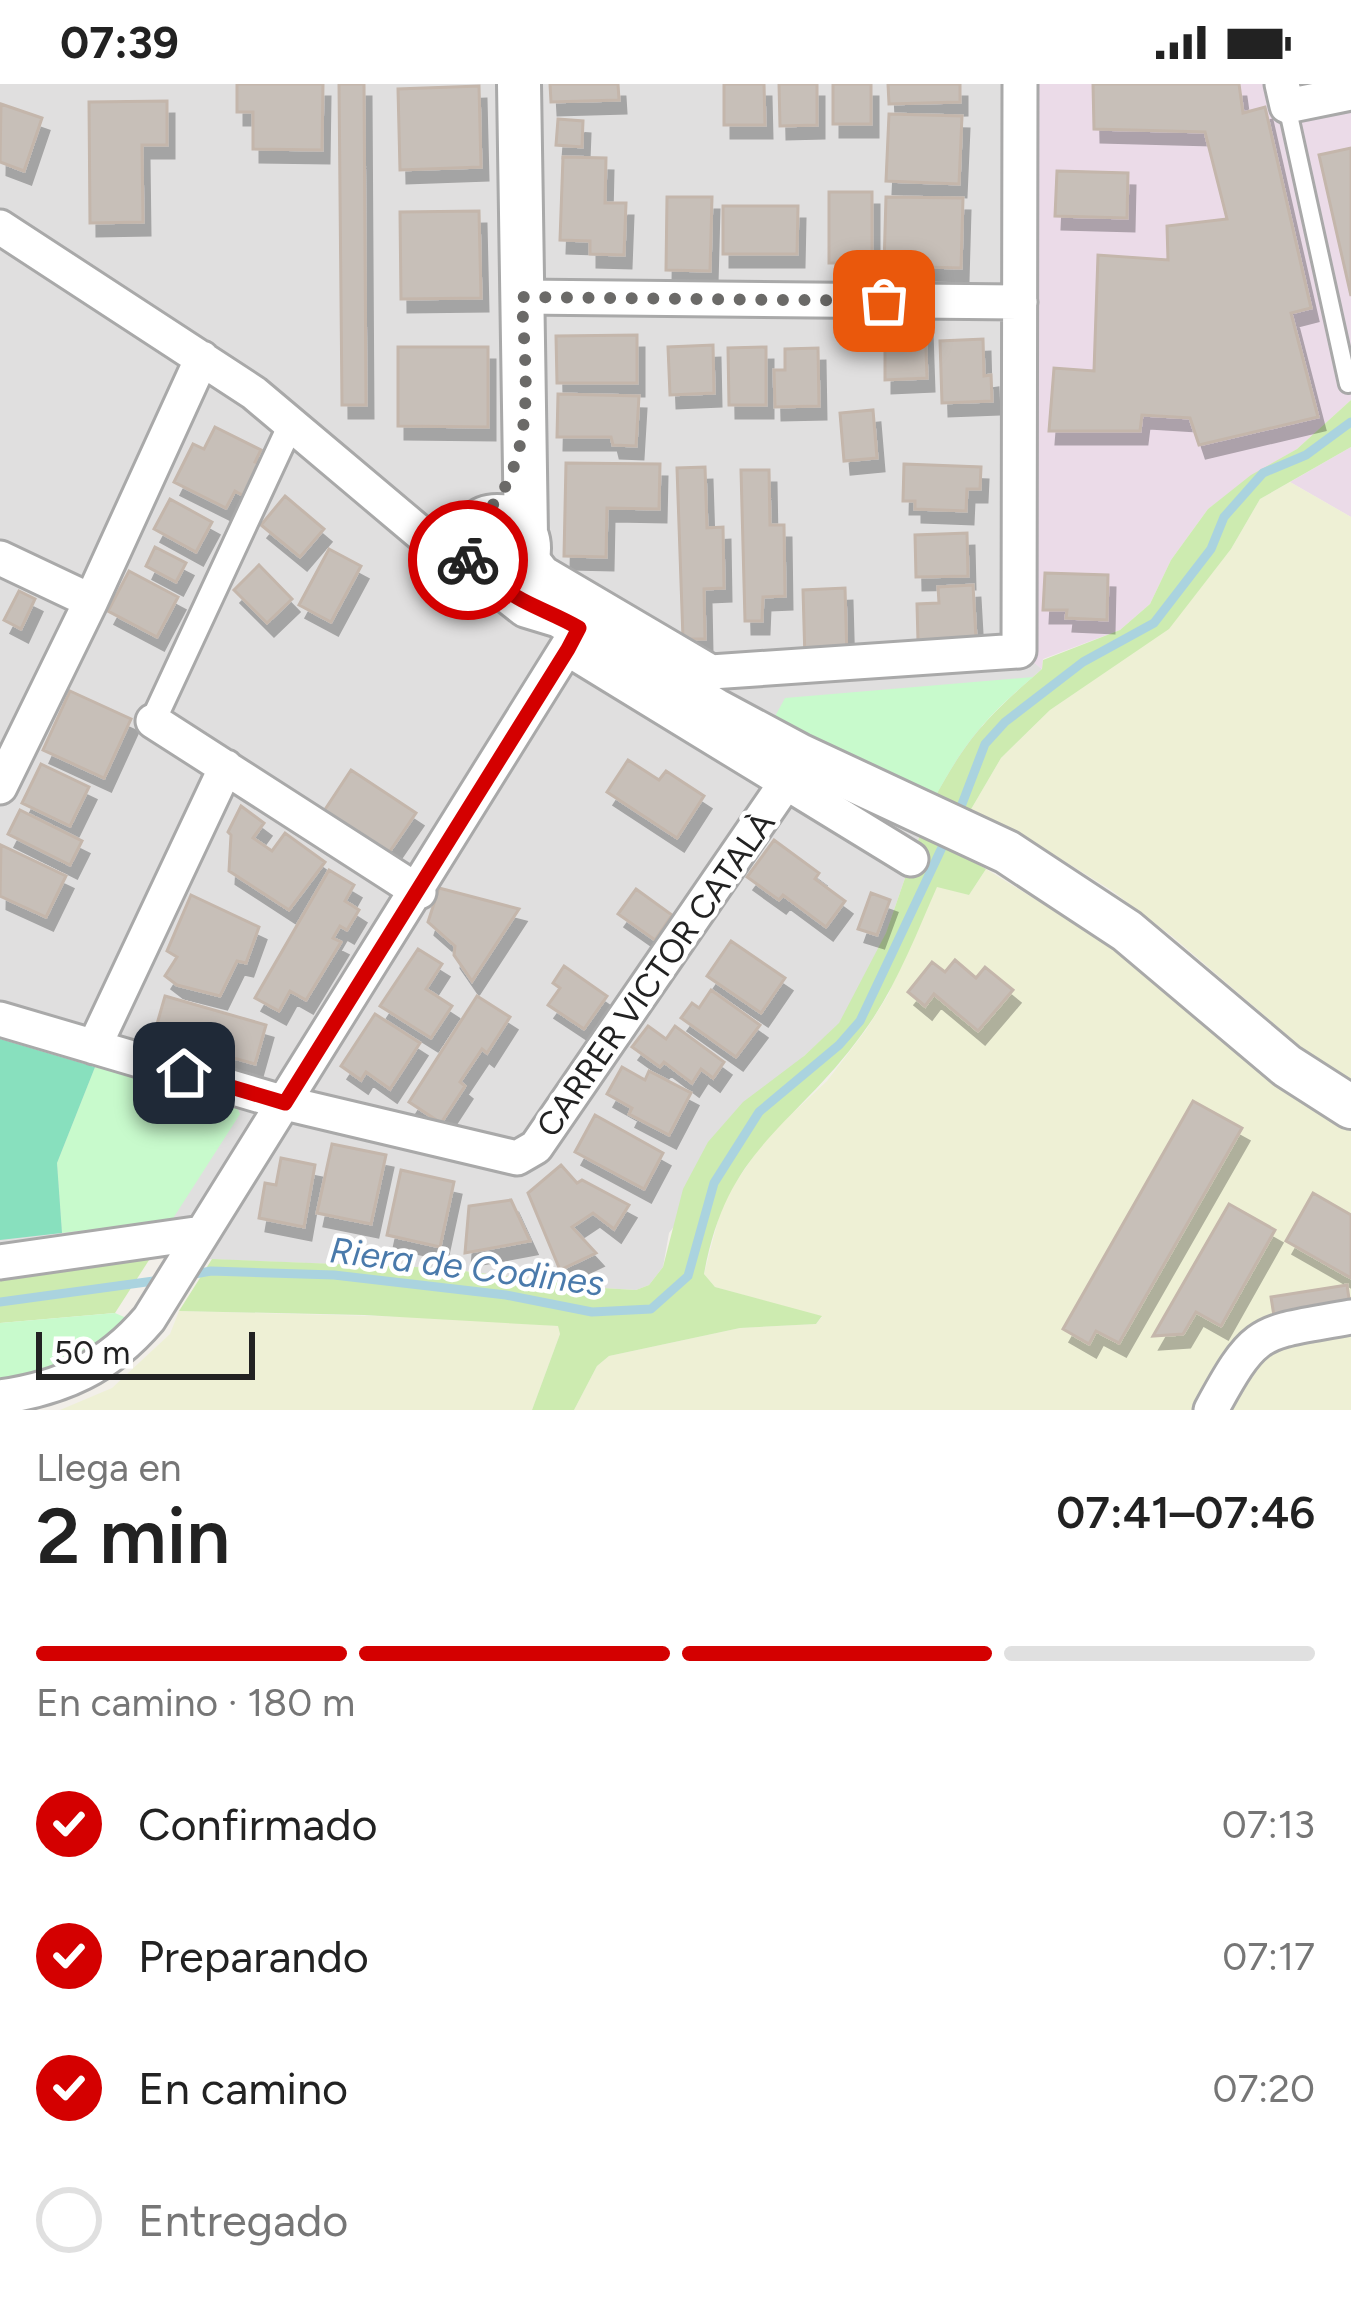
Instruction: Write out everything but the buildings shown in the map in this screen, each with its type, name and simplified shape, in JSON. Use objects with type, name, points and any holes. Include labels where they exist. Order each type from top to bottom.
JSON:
[{"type":"street","points":[[519,84],[525,414],[501,551],[526,606],[792,769],[910,860]]},
{"type":"street","points":[[0,227],[292,422],[426,538],[501,551],[711,672],[1019,651],[1020,84]]},
{"type":"street","points":[[1284,95],[1351,93]]},
{"type":"street","points":[[522,297],[1020,302]]},
{"type":"street","points":[[0,787],[92,602],[202,358]]},
{"type":"street","points":[[292,422],[153,721],[418,892]]},
{"type":"street","points":[[0,558],[92,602]]},
{"type":"street","points":[[0,1396],[89,1373],[131,1341],[418,892],[569,631]]},
{"type":"street","points":[[94,1047],[226,766]]},
{"type":"street","points":[[792,769],[916,807],[969,832],[1090,904],[1156,953],[1287,1066],[1351,1107]]},
{"type":"street","name":"CARRER VICTOR CATALÀ","points":[[0,1019],[285,1103],[517,1158],[536,1147],[792,769]]},
{"type":"street","points":[[0,1262],[202,1233]]},
{"type":"street","points":[[1211,1410],[1241,1355],[1258,1338],[1351,1318]]},
{"type":"lane","points":[[1284,95],[1348,384]]},
{"type":"shaded area","points":[[0,84],[1021,84],[1019,650],[1042,669],[987,717],[921,832],[863,984],[839,1024],[804,1056],[669,1233],[663,1267],[649,1285],[636,1290],[440,1268],[151,1257],[0,1278]]},
{"type":"shaded area","points":[[1021,84],[1351,84],[1351,400],[1297,449],[1208,509],[1171,560],[1150,604],[1120,630],[1043,659],[1042,669],[1019,651]]},
{"type":"shaded area","points":[[1351,447],[1351,517],[1290,482]]},
{"type":"green space","points":[[1351,400],[1351,447],[1260,499],[1231,549],[1169,629],[1050,710],[1001,758],[970,811],[935,797],[970,741],[1042,669],[1043,660],[1120,630],[1150,604],[1171,560],[1208,509],[1251,475],[1297,449]]},
{"type":"green space","points":[[1290,482],[1351,517],[1351,1081],[1300,1046],[1111,890],[970,811],[1001,758],[1050,710],[1169,628],[1231,549],[1260,499]]},
{"type":"green space","points":[[1033,677],[977,732],[935,797],[773,720],[785,698]]},
{"type":"green space","points":[[921,832],[986,869],[969,895],[937,887],[874,1017],[746,1167],[715,1231],[704,1274],[715,1287],[822,1316],[816,1324],[740,1328],[609,1356],[597,1366],[574,1410],[532,1410],[560,1334],[558,1326],[179,1311],[212,1259],[440,1268],[602,1288],[636,1290],[649,1285],[663,1267],[683,1189],[708,1142],[743,1102],[839,1023],[886,933]]},
{"type":"green space","points":[[986,869],[1119,951],[1256,1070],[1351,1129],[1351,1410],[574,1410],[597,1366],[609,1356],[740,1328],[816,1324],[822,1317],[715,1287],[704,1274],[723,1201],[766,1138],[827,1081],[866,1030],[888,995],[937,886],[969,895]]},
{"type":"green space","points":[[0,1039],[95,1067],[57,1163],[62,1233],[0,1240]]},
{"type":"green space","points":[[95,1067],[236,1105],[240,1114],[172,1220],[62,1233],[57,1163]]},
{"type":"green space","points":[[151,1257],[115,1313],[0,1323],[0,1278]]},
{"type":"green space","points":[[179,1311],[453,1318],[558,1326],[560,1334],[532,1410],[60,1410],[112,1388],[170,1334]]},
{"type":"green space","points":[[115,1313],[131,1320],[85,1352],[0,1379],[0,1323]]},
{"type":"waterway","name":"Riera de Codines","points":[[962,804],[985,744],[1005,722],[1083,662],[1154,623],[1211,549],[1224,517],[1263,473],[1306,455],[1351,422]]},
{"type":"waterway","name":"Riera de Codines","points":[[189,1275],[211,1271],[334,1275],[506,1295],[592,1312],[651,1309],[688,1276],[714,1183],[759,1112],[839,1045],[860,1021],[946,839]]},
{"type":"waterway","name":"Riera de Codines","points":[[0,1302],[161,1280]]},
{"type":"way so far","points":[[468,560],[467,537],[485,519],[506,485],[522,443],[522,297],[884,301]]},
{"type":"route","points":[[184,1073],[285,1103],[568,649],[579,628],[560,616],[526,606],[494,580],[477,573],[468,560]]}]
